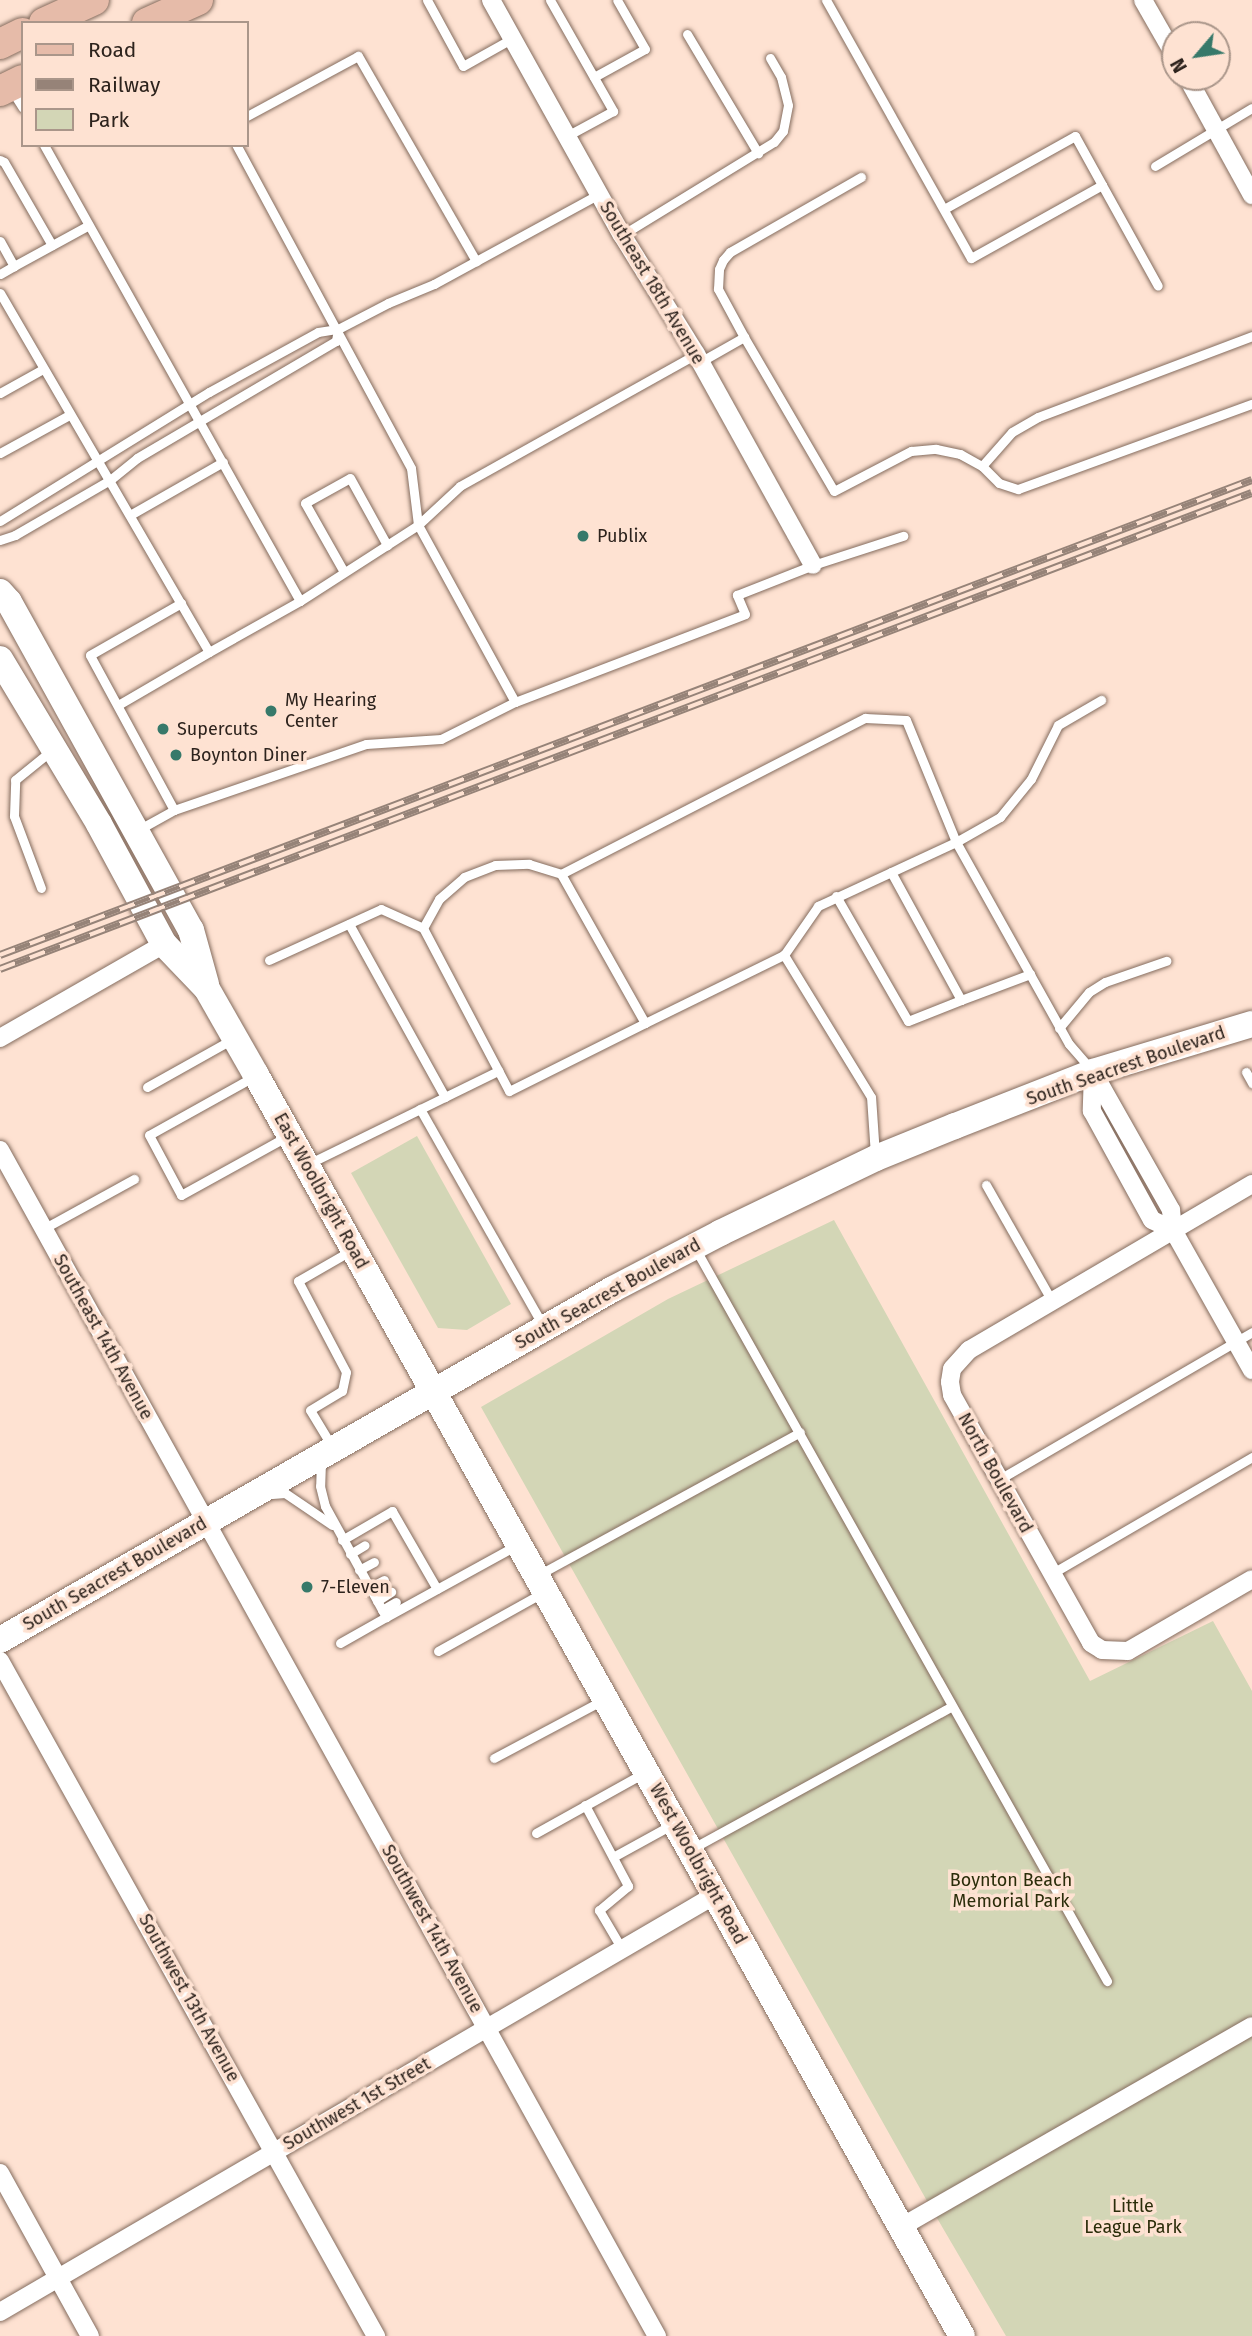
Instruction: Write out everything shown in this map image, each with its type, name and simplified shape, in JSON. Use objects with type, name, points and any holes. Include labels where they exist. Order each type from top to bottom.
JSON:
[{"type":"main road","points":[[156,21],[198,0]]},
{"type":"main road","points":[[48,21],[86,2]]},
{"type":"main road","points":[[0,44],[21,34]]},
{"type":"main road","name":"East Woolbright Road","points":[[0,592],[9,602],[191,930],[207,989]]},
{"type":"main road","name":"East Woolbright Road","points":[[0,659],[54,748],[164,944],[207,989],[434,1392]]},
{"type":"main road","name":"South Seacrest Boulevard","points":[[0,1640],[545,1328],[694,1247],[876,1158],[1093,1072],[1252,1024]]},
{"type":"main road","name":"West Woolbright Road","points":[[434,1392],[962,2336]]},
{"type":"street","name":"Southeast 18th Avenue","points":[[492,0],[598,194],[698,358],[813,565]]},
{"type":"street","points":[[1143,0],[1161,32]]},
{"type":"street","points":[[1195,91],[1252,195]]},
{"type":"street","points":[[0,1038],[164,944]]},
{"type":"street","points":[[1093,1072],[1092,1111],[1152,1220],[1173,1230],[1252,1370]]},
{"type":"street","name":"Southeast 14th Avenue","points":[[0,1150],[205,1523]]},
{"type":"street","name":"North Boulevard","points":[[1252,1184],[969,1350],[953,1369],[952,1395],[1091,1643],[1115,1652],[1128,1651],[1252,1579]]},
{"type":"street","name":"Southwest 14th Avenue","points":[[205,1523],[657,2336]]},
{"type":"street","name":"Southwest 13th Avenue","points":[[0,1661],[376,2336]]},
{"type":"street","name":"Southwest 1st Street","points":[[0,2312],[715,1895]]},
{"type":"street","points":[[901,2227],[1252,2026]]},
{"type":"street","points":[[0,2173],[90,2336]]},
{"type":"lane","points":[[427,0],[463,66],[513,38]]},
{"type":"lane","points":[[550,0],[613,111],[567,136]]},
{"type":"lane","points":[[594,77],[645,49],[617,0]]},
{"type":"lane","points":[[826,0],[971,258],[1102,185]]},
{"type":"lane","points":[[687,34],[758,153]]},
{"type":"lane","points":[[248,115],[358,57],[476,261]]},
{"type":"lane","points":[[622,235],[774,142],[788,117],[786,91],[770,58]]},
{"type":"lane","points":[[1155,166],[1252,108]]},
{"type":"lane","points":[[944,209],[1075,136],[1158,286]]},
{"type":"lane","points":[[45,147],[300,601]]},
{"type":"lane","points":[[237,147],[411,468],[418,525],[515,702]]},
{"type":"lane","points":[[0,160],[4,162],[52,245]]},
{"type":"lane","points":[[861,177],[730,253],[719,269],[718,289],[834,491],[911,451],[936,449],[960,454],[982,466],[999,483],[1018,489],[1252,404]]},
{"type":"lane","points":[[0,521],[190,402],[318,332],[338,329],[476,261],[598,194]]},
{"type":"lane","points":[[0,274],[89,225]]},
{"type":"lane","points":[[0,241],[14,266]]},
{"type":"lane","points":[[0,293],[209,652]]},
{"type":"lane","points":[[0,540],[15,535],[110,480],[137,458],[336,341],[338,329]]},
{"type":"lane","points":[[982,466],[1012,432],[1038,417],[1252,336]]},
{"type":"lane","points":[[118,705],[300,601],[418,525],[460,486],[698,358],[744,337]]},
{"type":"lane","points":[[1,390],[43,369]]},
{"type":"lane","points":[[0,453],[69,415]]},
{"type":"lane","points":[[130,515],[223,462]]},
{"type":"lane","points":[[344,572],[305,503],[350,478],[387,545]]},
{"type":"lane","points":[[136,831],[174,810],[366,744],[442,740],[515,702],[745,614],[737,595],[813,565],[904,536]]},
{"type":"lane","points":[[174,810],[90,655],[181,603]]},
{"type":"lane","points":[[269,960],[382,909],[422,928],[509,1091],[784,955],[818,906],[956,842],[999,817],[1031,779],[1058,725],[1101,700]]},
{"type":"lane","points":[[561,874],[864,718],[906,720],[956,842],[1059,1028],[1093,1072]]},
{"type":"lane","points":[[41,888],[14,816],[15,780],[54,748]]},
{"type":"lane","points":[[422,928],[439,900],[464,877],[495,865],[529,864],[561,874],[645,1023]]},
{"type":"lane","points":[[891,872],[961,1000]]},
{"type":"lane","points":[[836,896],[908,1021],[1030,974]]},
{"type":"lane","points":[[349,924],[445,1097]]},
{"type":"lane","points":[[784,955],[871,1097],[876,1158]]},
{"type":"lane","points":[[1059,1028],[1089,992],[1105,982],[1166,961]]},
{"type":"lane","points":[[147,1087],[235,1038]]},
{"type":"lane","points":[[306,1164],[498,1071]]},
{"type":"lane","points":[[1246,1072],[1252,1083]]},
{"type":"lane","points":[[256,1075],[149,1135],[181,1195],[290,1135]]},
{"type":"lane","points":[[420,1109],[545,1328]]},
{"type":"lane","points":[[43,1229],[134,1179]]},
{"type":"lane","points":[[986,1185],[1052,1301]]},
{"type":"lane","points":[[694,1247],[1107,1981]]},
{"type":"lane","points":[[354,1250],[298,1281],[346,1372],[342,1391],[310,1410],[329,1452],[320,1465],[320,1486],[336,1529],[384,1614]]},
{"type":"lane","points":[[998,1480],[1252,1332]]},
{"type":"lane","points":[[438,1651],[541,1583],[800,1432]]},
{"type":"lane","points":[[1051,1574],[1252,1457]]},
{"type":"lane","points":[[246,1499],[285,1493],[312,1509],[336,1529]]},
{"type":"lane","points":[[342,1540],[392,1511],[396,1529],[410,1542],[435,1586]]},
{"type":"lane","points":[[401,1547],[410,1542]]},
{"type":"lane","points":[[340,1643],[384,1614],[519,1544]]},
{"type":"lane","points":[[350,1554],[365,1545]]},
{"type":"lane","points":[[411,1565],[420,1560]]},
{"type":"lane","points":[[359,1570],[374,1562]]},
{"type":"lane","points":[[417,1577],[427,1572]]},
{"type":"lane","points":[[369,1588],[384,1580]]},
{"type":"lane","points":[[423,1588],[435,1586]]},
{"type":"lane","points":[[377,1601],[391,1592]]},
{"type":"lane","points":[[384,1614],[396,1602]]},
{"type":"lane","points":[[494,1758],[605,1699]]},
{"type":"lane","points":[[689,1850],[952,1706]]},
{"type":"lane","points":[[536,1833],[646,1772]]},
{"type":"lane","points":[[585,1805],[628,1886],[599,1910],[622,1950]]},
{"type":"lane","points":[[613,1857],[674,1823]]},
{"type":"green space","points":[[417,1136],[511,1304],[467,1330],[438,1328],[351,1173]]},
{"type":"green space","name":"Boynton Beach Memorial Park","points":[[834,1220],[1090,1681],[1213,1621],[1252,1691],[1252,2336],[1006,2336],[927,2201],[481,1407],[668,1299]]},
{"type":"railway","points":[[0,955],[1252,480]]},
{"type":"railway","points":[[0,969],[1252,493]]},
{"type":"place","name":"Publix","points":[[583,536]]},
{"type":"place","name":"My Hearing Center","points":[[271,711]]},
{"type":"place","name":"Supercuts","points":[[163,729]]},
{"type":"place","name":"Boynton Diner","points":[[176,755]]},
{"type":"place","name":"7-Eleven","points":[[307,1587]]},
{"type":"park label","name":"Little League Park","points":[[1133,2217]]}]
